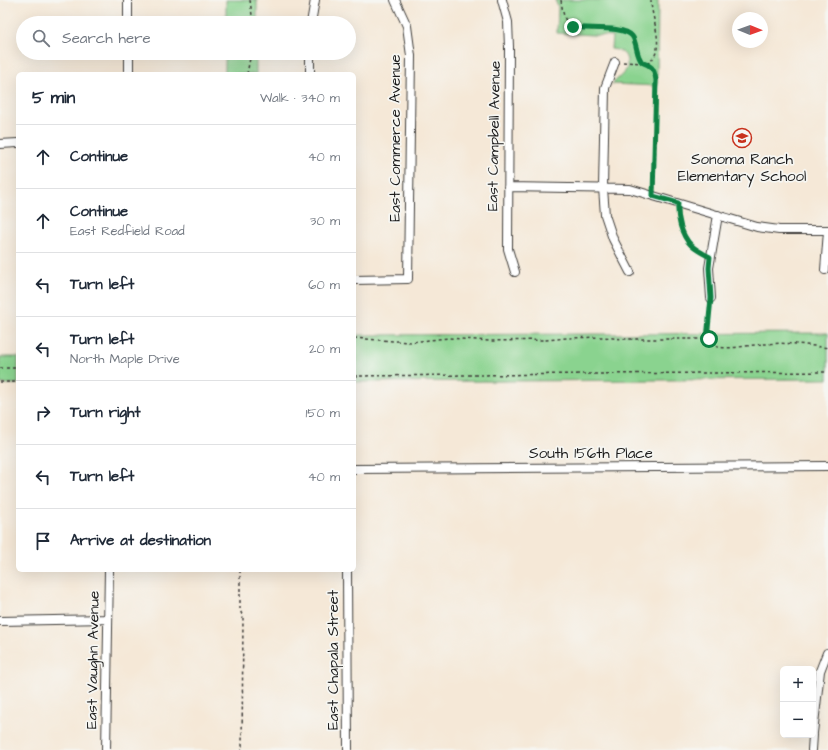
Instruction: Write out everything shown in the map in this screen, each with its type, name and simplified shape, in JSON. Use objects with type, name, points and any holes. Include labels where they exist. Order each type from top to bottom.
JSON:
[{"type":"street","points":[[128,0],[128,16]]},
{"type":"street","points":[[312,16],[315,0]]},
{"type":"street","name":"East Commerce Avenue","points":[[356,280],[408,279],[411,56],[407,26],[395,0]]},
{"type":"street","name":"East Campbell Avenue","points":[[502,0],[508,22],[508,249],[514,272]]},
{"type":"street","points":[[128,60],[129,72]]},
{"type":"street","points":[[310,60],[310,72]]},
{"type":"street","points":[[615,62],[605,88],[603,188],[605,215],[613,238],[630,272]]},
{"type":"street","points":[[0,144],[16,143]]},
{"type":"street","points":[[508,187],[630,189],[757,227],[779,230],[828,230],[825,270]]},
{"type":"street","points":[[711,298],[709,268],[718,215]]},
{"type":"street","name":"South 156th Place","points":[[356,468],[828,466]]},
{"type":"street","name":"East Vaughn Avenue","points":[[106,750],[109,572]]},
{"type":"street","name":"East Chapala Street","points":[[347,572],[348,750]]},
{"type":"street","points":[[0,621],[108,619]]},
{"type":"street","points":[[816,707],[820,671],[827,653]]},
{"type":"street","points":[[812,750],[813,738]]},
{"type":"path","points":[[250,0],[251,16]]},
{"type":"path","points":[[561,0],[566,22],[573,27],[616,29],[625,31],[633,37],[642,63]]},
{"type":"path","points":[[647,64],[652,59],[657,49],[657,38],[650,0]]},
{"type":"path","points":[[247,72],[250,60]]},
{"type":"path","points":[[615,62],[647,64],[652,67],[656,80],[653,196]]},
{"type":"path","points":[[678,203],[679,220],[686,239],[691,246],[710,257]]},
{"type":"path","points":[[707,339],[711,298]]},
{"type":"path","points":[[356,338],[411,342],[448,338],[490,341],[603,337],[623,339],[709,339],[715,346],[720,347],[782,343],[828,348]]},
{"type":"path","points":[[0,368],[16,368]]},
{"type":"path","points":[[356,376],[828,372]]},
{"type":"path","points":[[0,382],[16,382]]},
{"type":"path","points":[[240,572],[240,610],[244,618],[242,750]]},
{"type":"green space","points":[[226,0],[257,0],[257,16],[226,16]]},
{"type":"green space","points":[[555,0],[658,0],[657,86],[612,84],[627,68],[625,55],[622,52],[611,49],[612,36],[557,33],[558,7]]},
{"type":"green space","points":[[225,60],[256,60],[256,72],[225,72]]},
{"type":"green space","points":[[828,333],[828,379],[356,382],[356,335]]},
{"type":"green space","points":[[0,357],[16,357],[16,384],[0,384]]},
{"type":"place","name":"Sonoma Ranch Elementary School","points":[[742,138]]},
{"type":"route","points":[[573,27],[616,29],[625,31],[633,37],[642,63],[652,67],[656,80],[653,196],[678,203],[679,220],[686,239],[691,246],[710,257],[709,268],[711,298],[707,339],[709,339]]}]
